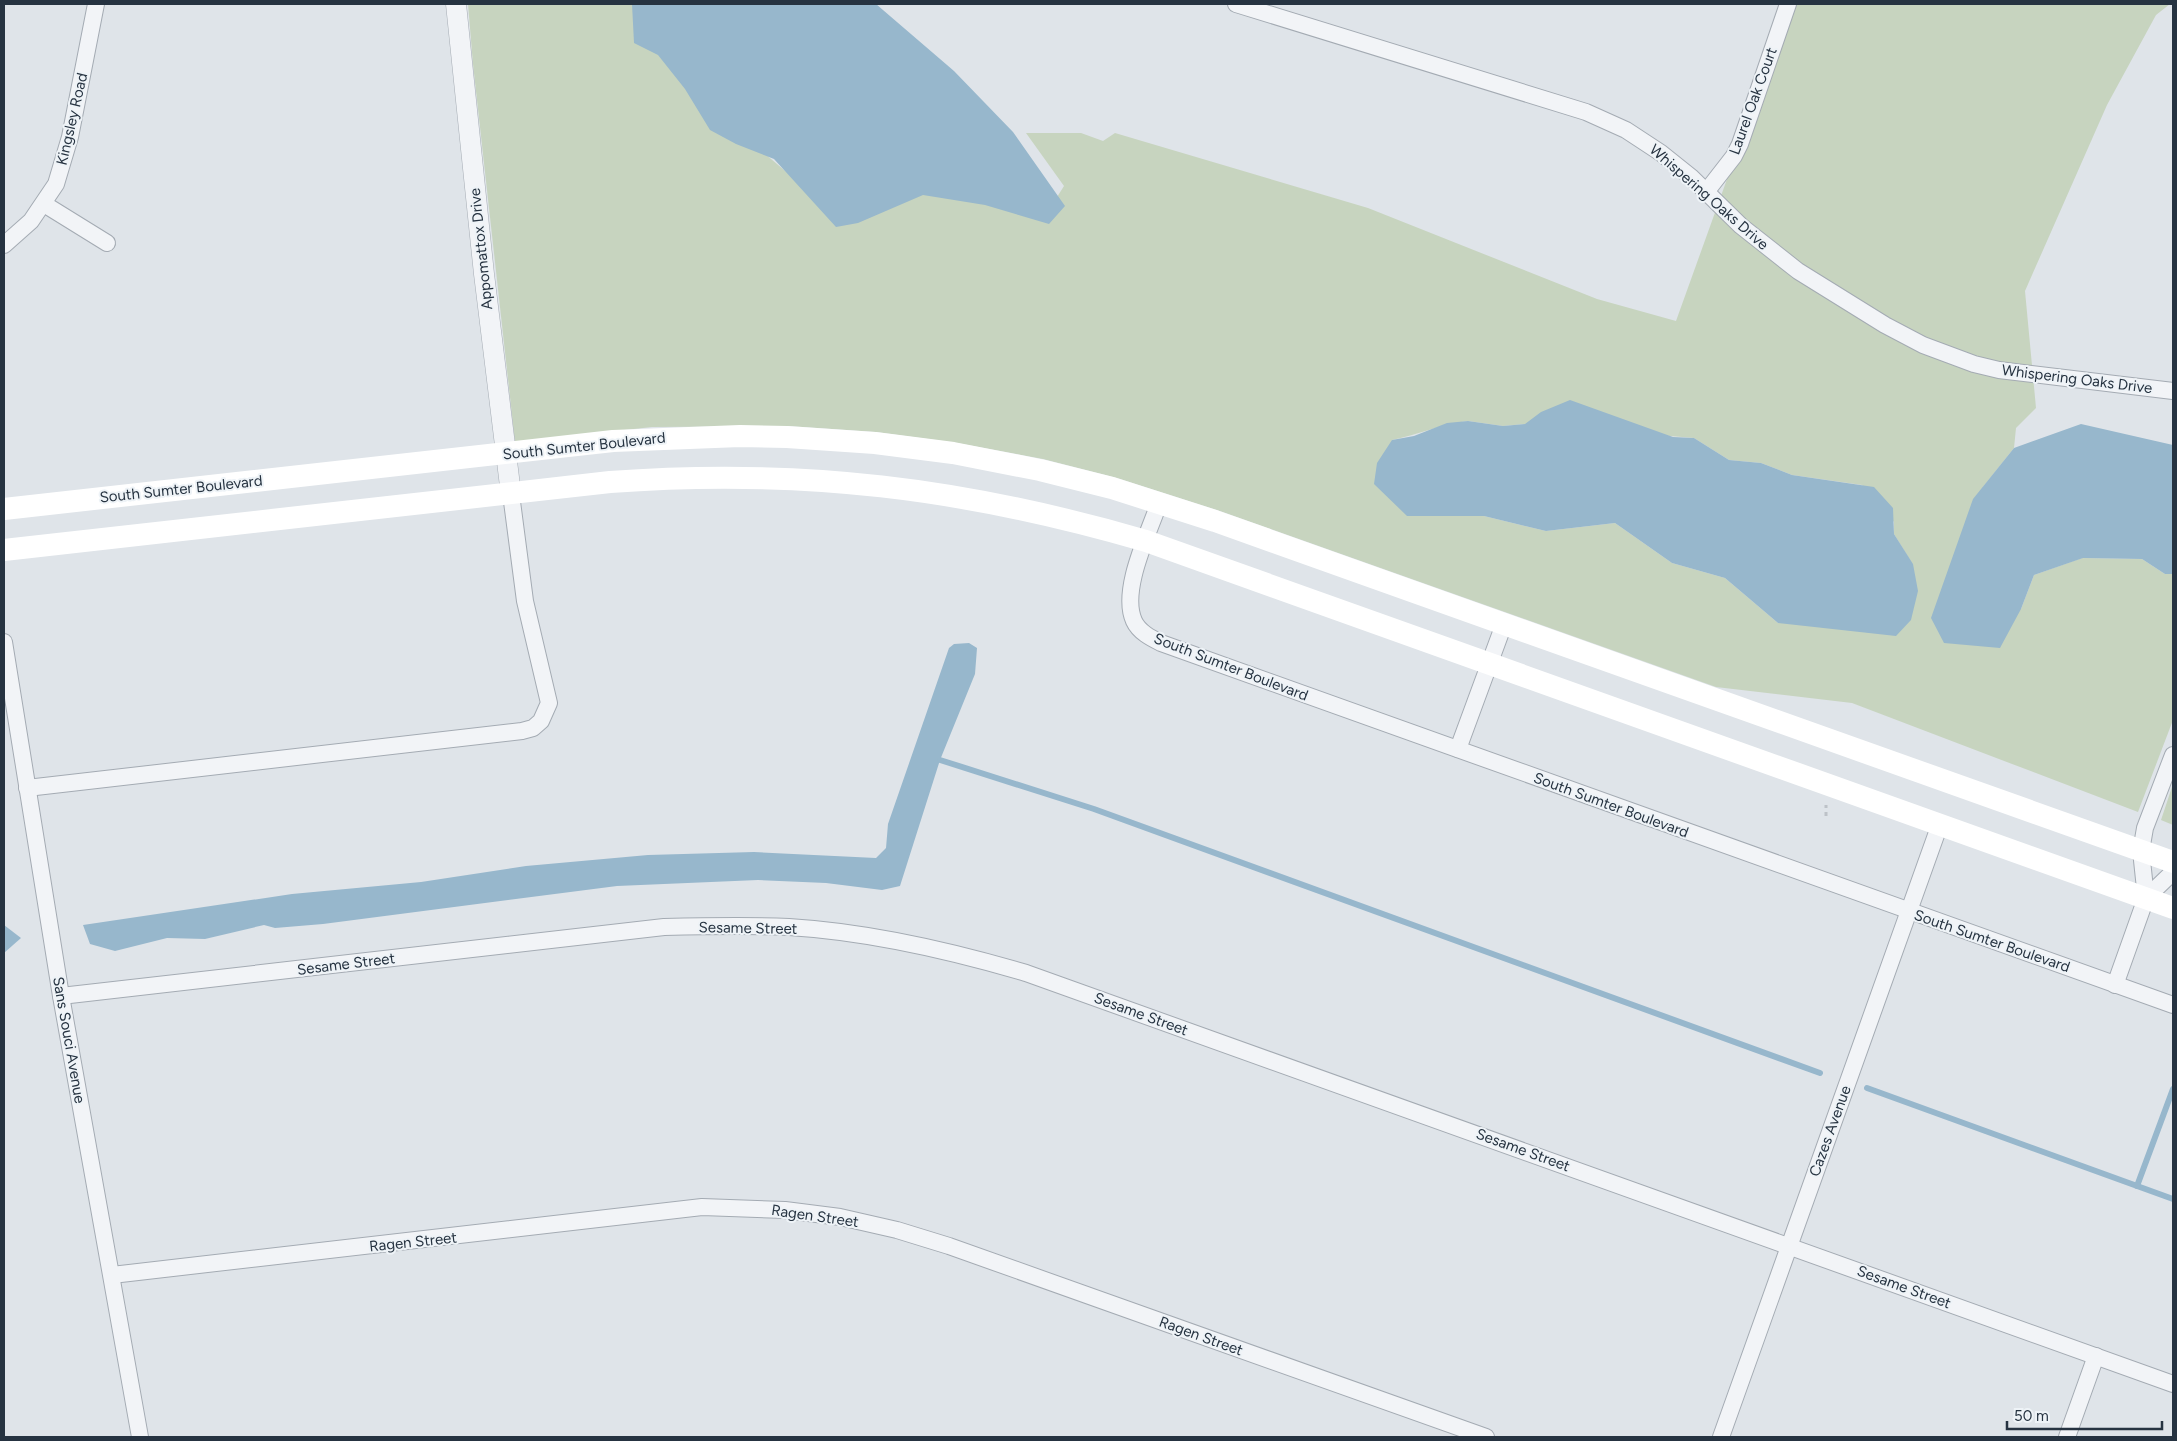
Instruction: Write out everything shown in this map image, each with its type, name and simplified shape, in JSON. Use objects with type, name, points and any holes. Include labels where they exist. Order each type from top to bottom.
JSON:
[{"type":"main road","name":"South Sumter Boulevard","points":[[4,509],[613,441],[693,436],[787,437],[865,442],[954,453],[1040,470],[1112,488],[1215,520],[2173,862]]},
{"type":"main road","points":[[4,550],[672,478],[809,479],[878,485],[965,497],[1076,520],[1146,541],[2173,908]]},
{"type":"street","name":"Kingsley Road","points":[[4,245],[31,221],[56,184],[65,160],[96,4]]},
{"type":"street","name":"Appomattox Drive","points":[[456,4],[504,454],[511,494]]},
{"type":"street","name":"Whispering Oaks Drive","points":[[1236,4],[1586,112],[1644,140],[1675,164],[1747,231],[1798,272],[1904,336],[1939,352],[1999,370],[2173,391]]},
{"type":"street","name":"Laurel Oak Court","points":[[1706,192],[1734,156],[1740,144],[1788,4]]},
{"type":"street","points":[[44,204],[107,243]]},
{"type":"street","points":[[27,788],[522,731],[533,728],[541,722],[549,703],[525,601],[511,494]]},
{"type":"street","name":"South Sumter Boulevard","points":[[1159,503],[1132,582],[1130,602],[1135,622],[1149,636],[1172,648],[2173,1005]]},
{"type":"street","points":[[1458,749],[1504,624]]},
{"type":"street","name":"Sans Souci Avenue","points":[[4,642],[61,996],[140,1437]]},
{"type":"street","points":[[2115,985],[2146,898],[2141,851],[2145,828],[2173,755]]},
{"type":"street","name":"Cazes Avenue","points":[[1720,1437],[1940,824]]},
{"type":"street","points":[[2146,898],[2173,872]]},
{"type":"street","name":"Sesame Street","points":[[61,996],[664,927],[730,925],[790,927],[853,934],[924,946],[1026,973],[2173,1384]]},
{"type":"street","name":"Ragen Street","points":[[112,1275],[514,1231],[655,1212],[702,1208],[785,1210],[840,1217],[897,1230],[949,1246],[1486,1437]]},
{"type":"street","points":[[2068,1437],[2096,1356]]},
{"type":"green space","points":[[468,4],[637,4],[764,153],[830,209],[890,192],[1052,205],[1064,186],[1026,133],[1081,133],[1103,141],[1115,133],[1368,208],[1597,299],[1676,321],[1790,4],[2170,4],[2156,15],[2107,105],[2025,291],[2036,408],[2016,428],[2014,448],[1983,487],[2021,609],[2034,575],[2082,558],[2142,559],[2165,574],[2173,574],[2173,720],[2138,812],[1852,703],[1716,687],[1220,511],[1117,478],[1043,459],[957,443],[876,432],[788,426],[652,427],[515,442]],"holes":[[[1468,421],[1503,426],[1525,424],[1694,438],[1729,460],[1761,463],[1792,475],[1862,485],[1894,522],[1894,534],[1913,565],[1778,623],[1725,578],[1672,563],[1615,523],[1546,531],[1484,516],[1445,516],[1392,440]]]},
{"type":"green space","points":[[2173,784],[2173,825],[2161,820]]},
{"type":"water","points":[[632,4],[876,4],[954,71],[1013,132],[1065,206],[1049,224],[985,205],[923,195],[858,223],[836,227],[774,159],[736,144],[710,130],[685,89],[658,55],[634,43]]},
{"type":"water","points":[[1570,400],[1673,437],[1694,438],[1729,460],[1761,463],[1792,475],[1874,487],[1893,508],[1894,534],[1913,564],[1918,591],[1911,620],[1896,636],[1778,623],[1725,578],[1672,563],[1615,523],[1546,531],[1484,516],[1407,516],[1374,484],[1377,463],[1392,440],[1414,436],[1447,423],[1468,421],[1503,426],[1525,424],[1541,412]]},
{"type":"water","points":[[2081,424],[2173,445],[2173,574],[2165,574],[2142,559],[2083,558],[2034,575],[2021,609],[2000,648],[1944,643],[1931,618],[1973,499],[2014,448]]},
{"type":"water","points":[[969,643],[977,648],[975,674],[940,760],[900,886],[882,890],[826,883],[758,880],[617,886],[323,924],[275,928],[264,925],[205,939],[167,938],[115,951],[90,944],[83,925],[292,894],[421,882],[526,866],[648,855],[754,852],[876,858],[886,848],[888,824],[949,648],[954,644]]},
{"type":"water","points":[[4,925],[21,938],[4,953]]},
{"type":"waterway","points":[[940,760],[1094,809],[1820,1073]]},
{"type":"waterway","points":[[1867,1088],[2173,1199]]},
{"type":"waterway","points":[[2137,1186],[2173,1089]]}]
